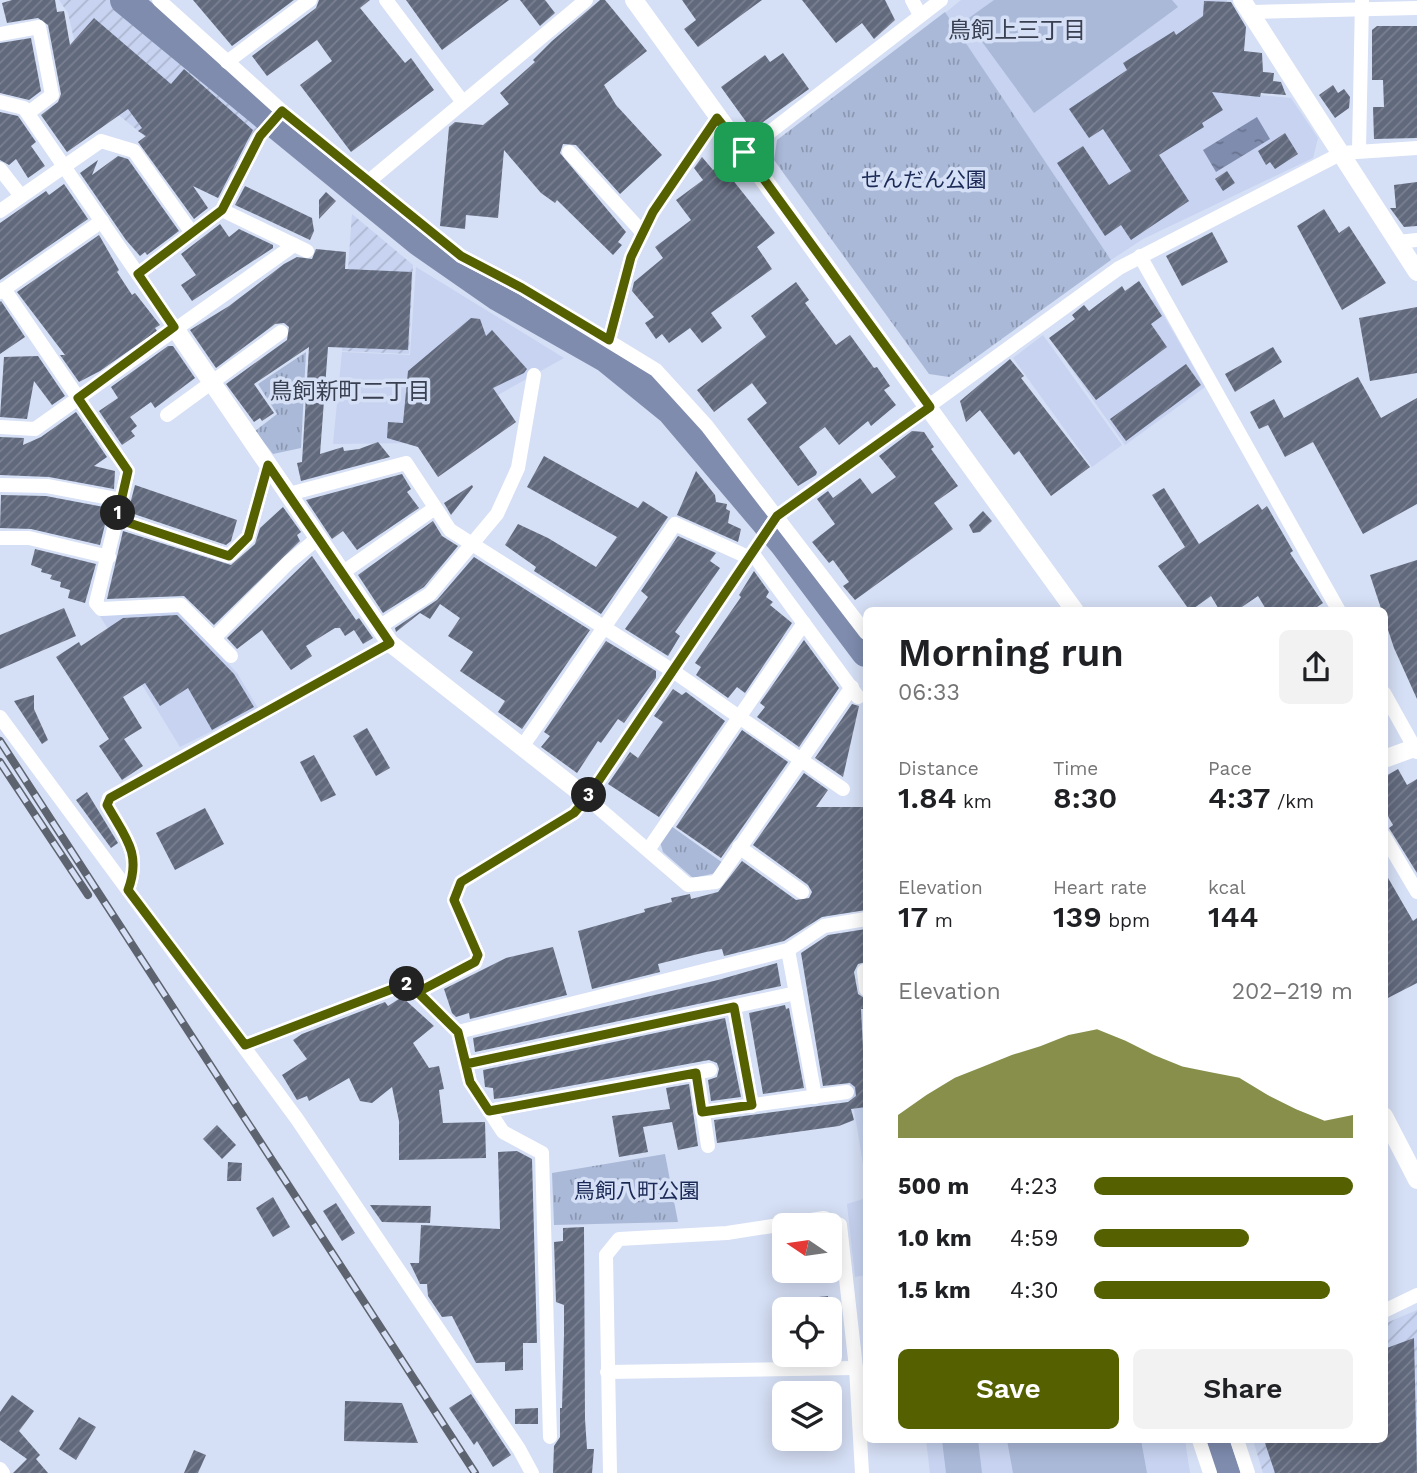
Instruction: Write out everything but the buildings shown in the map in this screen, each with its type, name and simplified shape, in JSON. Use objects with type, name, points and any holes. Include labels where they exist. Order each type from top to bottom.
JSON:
[{"type":"street","points":[[159,0],[282,111],[461,256],[522,288],[656,370],[707,426],[863,628]]},
{"type":"street","points":[[227,62],[310,0]]},
{"type":"street","points":[[386,0],[462,101]]},
{"type":"street","points":[[369,181],[586,0]]},
{"type":"street","points":[[634,0],[1072,607]]},
{"type":"street","points":[[912,0],[920,16]]},
{"type":"street","points":[[744,152],[941,0]]},
{"type":"street","points":[[1246,6],[1362,5],[1417,8]]},
{"type":"street","points":[[1351,152],[1362,5]]},
{"type":"street","points":[[1246,6],[1351,152],[1397,242],[1417,272]]},
{"type":"street","points":[[0,34],[38,27],[52,95],[28,113]]},
{"type":"street","points":[[0,102],[24,108],[28,113],[390,643],[522,747],[587,798],[688,884],[716,882],[798,760],[855,692],[752,556],[675,524],[522,747]]},
{"type":"street","points":[[138,274],[222,210],[260,136],[282,111]]},
{"type":"street","points":[[609,340],[631,257],[653,212],[717,118]]},
{"type":"street","points":[[0,211],[101,141],[134,151],[192,233]]},
{"type":"street","points":[[418,992],[475,962],[478,955],[454,900],[461,882],[574,813],[587,798],[777,516],[1119,268],[1351,152],[1417,148]]},
{"type":"street","points":[[569,152],[643,233]]},
{"type":"street","points":[[0,169],[22,196]]},
{"type":"street","points":[[0,427],[35,429],[174,327],[300,248],[222,210]]},
{"type":"street","points":[[102,221],[2,290],[128,471],[96,603],[101,609],[181,605],[231,656]]},
{"type":"street","points":[[1397,242],[1417,240]]},
{"type":"street","points":[[1140,256],[1337,607]]},
{"type":"street","points":[[167,415],[281,332]]},
{"type":"street","points":[[379,627],[430,594],[497,514],[518,468],[534,375]]},
{"type":"street","points":[[289,494],[406,463],[450,530],[673,671],[843,789]]},
{"type":"street","points":[[117,519],[229,556],[248,537],[268,465]]},
{"type":"street","points":[[0,485],[47,486],[121,500]]},
{"type":"street","points":[[342,573],[435,508]]},
{"type":"street","points":[[0,538],[29,538],[109,557]]},
{"type":"street","points":[[214,638],[289,562],[318,538]]},
{"type":"street","points":[[648,850],[804,623]]},
{"type":"street","points":[[128,890],[135,871],[134,853],[107,805],[110,798],[390,643]]},
{"type":"street","points":[[1388,700],[1416,749],[1388,758]]},
{"type":"street","points":[[0,717],[245,1045],[489,1404],[532,1473]]},
{"type":"street","points":[[1388,843],[1417,892]]},
{"type":"street","points":[[739,847],[802,892]]},
{"type":"street","points":[[458,1032],[788,950],[824,926],[863,920]]},
{"type":"street","points":[[788,950],[815,1097]]},
{"type":"street","points":[[245,1045],[408,983],[458,1032],[470,1082],[503,1132],[542,1153],[550,1437]]},
{"type":"street","points":[[466,1064],[796,993]]},
{"type":"street","points":[[734,1007],[752,1105]]},
{"type":"street","points":[[489,1111],[703,1072],[702,1112],[708,1146]]},
{"type":"street","points":[[702,1112],[847,1092]]},
{"type":"street","points":[[1388,1124],[1417,1180]]},
{"type":"street","points":[[610,1473],[606,1255],[620,1239],[727,1233],[824,1218],[840,1225],[856,1368],[862,1473]]},
{"type":"street","points":[[1388,1309],[1417,1295]]},
{"type":"street","points":[[607,1372],[856,1368]]},
{"type":"street","points":[[1200,1443],[1210,1473]]},
{"type":"street","points":[[1238,1443],[1248,1473]]},
{"type":"shaded area","points":[[59,0],[110,0],[259,127],[220,197],[116,113],[79,61],[68,13]]},
{"type":"shaded area","points":[[961,0],[1227,0],[1220,91],[1291,98],[1318,138],[1313,158],[1143,239],[1111,260],[945,13]]},
{"type":"shaded area","points":[[352,214],[413,265],[409,354],[342,351]]},
{"type":"shaded area","points":[[416,267],[564,358],[412,443],[333,444],[342,352],[410,355]]},
{"type":"shaded area","points":[[1154,299],[1205,387],[1125,445],[1067,363]]},
{"type":"shaded area","points":[[1043,335],[1122,445],[1092,467],[1013,358]]},
{"type":"shaded area","points":[[179,611],[237,673],[258,708],[180,747],[100,616]]},
{"type":"shaded area","points":[[863,1072],[863,1164],[848,1074]]},
{"type":"shaded area","points":[[863,1199],[863,1276],[855,1277],[847,1204]]},
{"type":"shaded area","points":[[1417,1310],[1417,1473],[1263,1473],[1254,1443],[1388,1443],[1388,1322]]},
{"type":"shaded area","points":[[926,1443],[1185,1443],[1190,1473],[930,1473]]},
{"type":"green space","points":[[994,0],[1172,0],[1178,7],[1034,113],[966,20]]},
{"type":"green space","name":"せんだん公園","points":[[945,12],[1111,260],[949,377],[929,374],[774,160],[777,140]]},
{"type":"green space","points":[[306,352],[301,448],[273,454],[255,431],[277,414],[258,384]]},
{"type":"green space","points":[[671,826],[723,863],[716,873],[693,878],[663,852],[660,842]]},
{"type":"green space","name":"鳥飼八町公園","points":[[665,1154],[678,1222],[554,1225],[552,1173]]},
{"type":"green space","points":[[942,1443],[978,1443],[982,1473],[946,1473]]},
{"type":"green space","points":[[1008,1443],[1142,1443],[1147,1473],[1013,1473]]},
{"type":"water","points":[[1257,117],[1270,139],[1216,172],[1203,150]]},
{"type":"waterway","points":[[125,0],[419,241],[498,296],[607,358],[671,410],[784,543],[863,648]]},
{"type":"waterway","points":[[1215,1443],[1225,1473]]},
{"type":"railway","points":[[0,741],[475,1473]]},
{"type":"railway","points":[[0,762],[88,895]]},
{"type":"district","name":"鳥飼上三丁目","points":[[1017,30]]},
{"type":"district","name":"鳥飼新町二丁目","points":[[350,391]]},
{"type":"route","points":[[744,152],[717,118],[653,212],[631,257],[609,340],[522,288],[461,256],[282,111],[260,136],[222,210],[138,274],[174,327],[78,398],[128,471],[117,519],[229,556],[248,537],[268,465],[390,643],[110,798],[107,805],[134,853],[135,871],[128,890],[245,1045],[408,983],[458,1032],[466,1064],[734,1007],[752,1105],[702,1112],[696,1073],[489,1111],[470,1082],[458,1032],[418,992],[475,962],[478,955],[454,900],[461,882],[574,813],[587,798],[777,516],[930,407],[744,152]]}]
